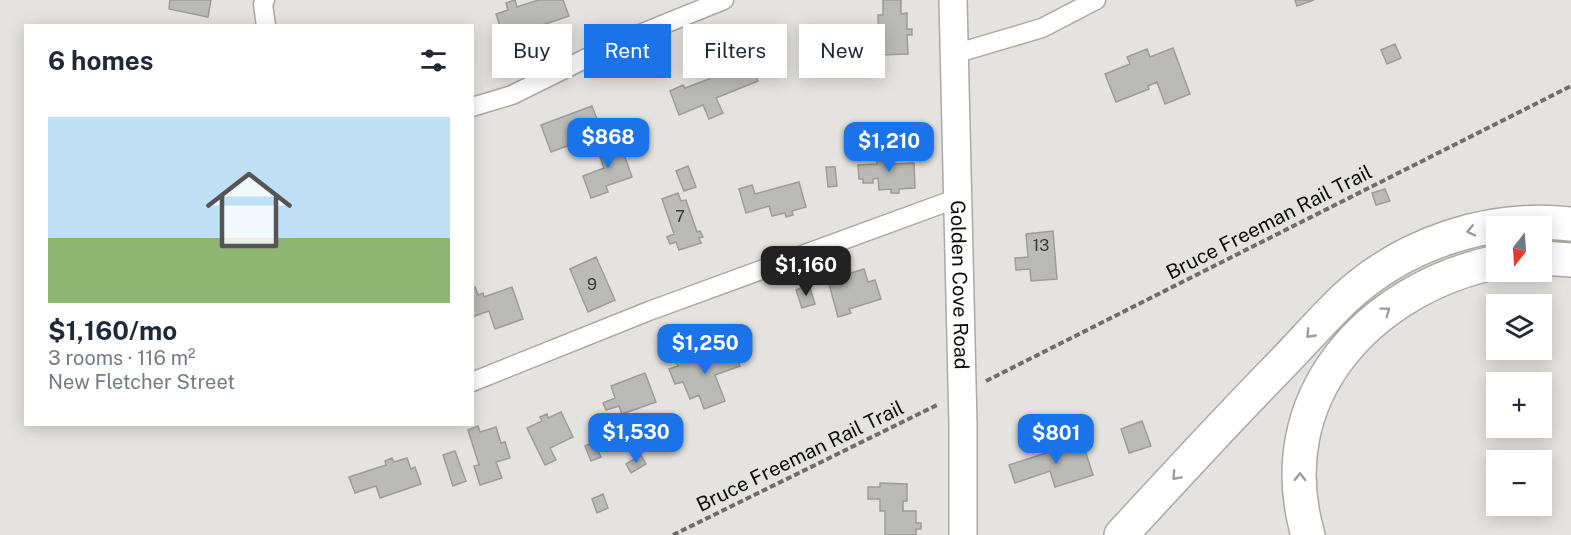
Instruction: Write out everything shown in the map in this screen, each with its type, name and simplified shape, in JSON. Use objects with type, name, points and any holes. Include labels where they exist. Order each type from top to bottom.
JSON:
[{"type":"highway","points":[[1121,535],[1239,407],[1343,300],[1380,270],[1428,245],[1470,231],[1510,224],[1571,224]]},
{"type":"highway","points":[[1552,259],[1571,260]]},
{"type":"highway","points":[[1308,535],[1303,519],[1300,489],[1302,448],[1313,404],[1330,370],[1342,353],[1371,322],[1410,293],[1456,273],[1486,265]]},
{"type":"main road","name":"Golden Cove Road","points":[[953,0],[963,535]]},
{"type":"street","points":[[265,0],[263,4],[266,24]]},
{"type":"street","points":[[474,106],[512,95],[615,44],[724,0]]},
{"type":"street","points":[[954,54],[1042,28],[1096,0]]},
{"type":"street","points":[[474,381],[649,310],[957,198]]},
{"type":"path","name":"Bruce Freeman Rail Trail","points":[[980,384],[1571,87]]},
{"type":"path","name":"Bruce Freeman Rail Trail","points":[[673,535],[939,404]]},
{"type":"building","points":[[170,0],[211,0],[208,17],[169,9]]},
{"type":"building","points":[[515,0],[517,7],[538,0],[563,0],[569,16],[545,24],[499,24],[496,14],[508,10],[506,3]]},
{"type":"building","points":[[883,0],[901,0],[901,14],[907,13],[907,29],[912,29],[912,35],[907,35],[908,54],[885,55],[885,24],[878,24],[878,15],[883,15]]},
{"type":"building","points":[[1295,0],[1314,0],[1297,6]]},
{"type":"building","points":[[1395,44],[1401,58],[1387,64],[1381,50]]},
{"type":"building","points":[[1173,48],[1190,94],[1165,104],[1157,82],[1148,86],[1149,89],[1116,102],[1105,74],[1130,64],[1127,57],[1147,49],[1150,57]]},
{"type":"building","points":[[757,78],[758,81],[716,98],[723,113],[709,119],[703,105],[679,115],[670,91],[683,85],[685,88],[709,79]]},
{"type":"building","points":[[592,106],[602,133],[551,152],[541,125]]},
{"type":"building","points":[[618,138],[632,177],[606,186],[608,192],[591,198],[583,176],[604,168],[596,146]]},
{"type":"building","points":[[891,151],[892,164],[914,163],[915,188],[899,189],[899,193],[891,193],[891,189],[879,190],[878,178],[873,179],[873,183],[863,183],[863,179],[859,179],[858,165],[877,164],[876,152]]},
{"type":"building","points":[[688,166],[696,187],[684,191],[676,171]]},
{"type":"building","points":[[826,167],[835,167],[837,186],[828,187]]},
{"type":"building","points":[[799,182],[806,207],[792,211],[793,215],[786,217],[785,213],[772,216],[769,206],[746,213],[739,189],[752,185],[755,194]]},
{"type":"building","points":[[1385,189],[1390,201],[1376,205],[1372,193]]},
{"type":"building","points":[[678,193],[681,201],[686,200],[697,232],[700,231],[703,237],[699,238],[701,243],[679,250],[676,242],[670,244],[667,237],[674,234],[662,199]]},
{"type":"building","points":[[1053,231],[1057,279],[1031,281],[1030,269],[1016,270],[1015,258],[1028,257],[1026,234]]},
{"type":"building","points":[[596,257],[615,300],[588,312],[570,269]]},
{"type":"building","points":[[864,269],[868,282],[875,280],[881,299],[849,309],[851,313],[838,317],[828,280]]},
{"type":"building","points":[[809,285],[815,304],[802,308],[796,290]]},
{"type":"building","points":[[474,287],[478,295],[483,293],[484,297],[512,287],[523,319],[495,329],[489,311],[474,316]]},
{"type":"building","points":[[732,346],[740,366],[715,375],[725,401],[704,409],[699,395],[690,399],[683,382],[675,384],[669,369],[678,366],[676,362],[707,351],[710,361],[718,358],[716,352]]},
{"type":"building","points":[[645,373],[656,402],[622,414],[619,406],[606,410],[603,403],[615,398],[611,386]]},
{"type":"building","points":[[561,412],[573,437],[550,448],[556,460],[545,465],[527,428],[542,421],[540,417],[547,414],[548,418]]},
{"type":"building","points":[[1142,421],[1151,446],[1129,453],[1121,429]]},
{"type":"building","points":[[478,426],[480,432],[496,427],[501,443],[505,442],[510,458],[496,462],[502,478],[480,485],[474,466],[479,465],[468,430]]},
{"type":"building","points":[[1082,441],[1093,475],[1055,487],[1050,471],[1015,483],[1009,465]]},
{"type":"building","points":[[594,442],[601,457],[591,461],[585,446]]},
{"type":"building","points":[[455,451],[466,481],[453,486],[443,455]]},
{"type":"building","points":[[641,455],[646,464],[631,473],[626,464]]},
{"type":"building","points":[[392,458],[394,462],[407,458],[411,469],[415,467],[421,484],[380,498],[376,486],[355,493],[349,477],[386,465],[385,461]]},
{"type":"building","points":[[880,483],[907,484],[907,501],[903,501],[903,511],[916,511],[916,523],[921,523],[921,529],[916,529],[916,535],[885,535],[885,511],[880,511],[880,499],[868,499],[868,487],[880,487]]},
{"type":"building","points":[[603,494],[608,508],[597,513],[592,499]]}]
